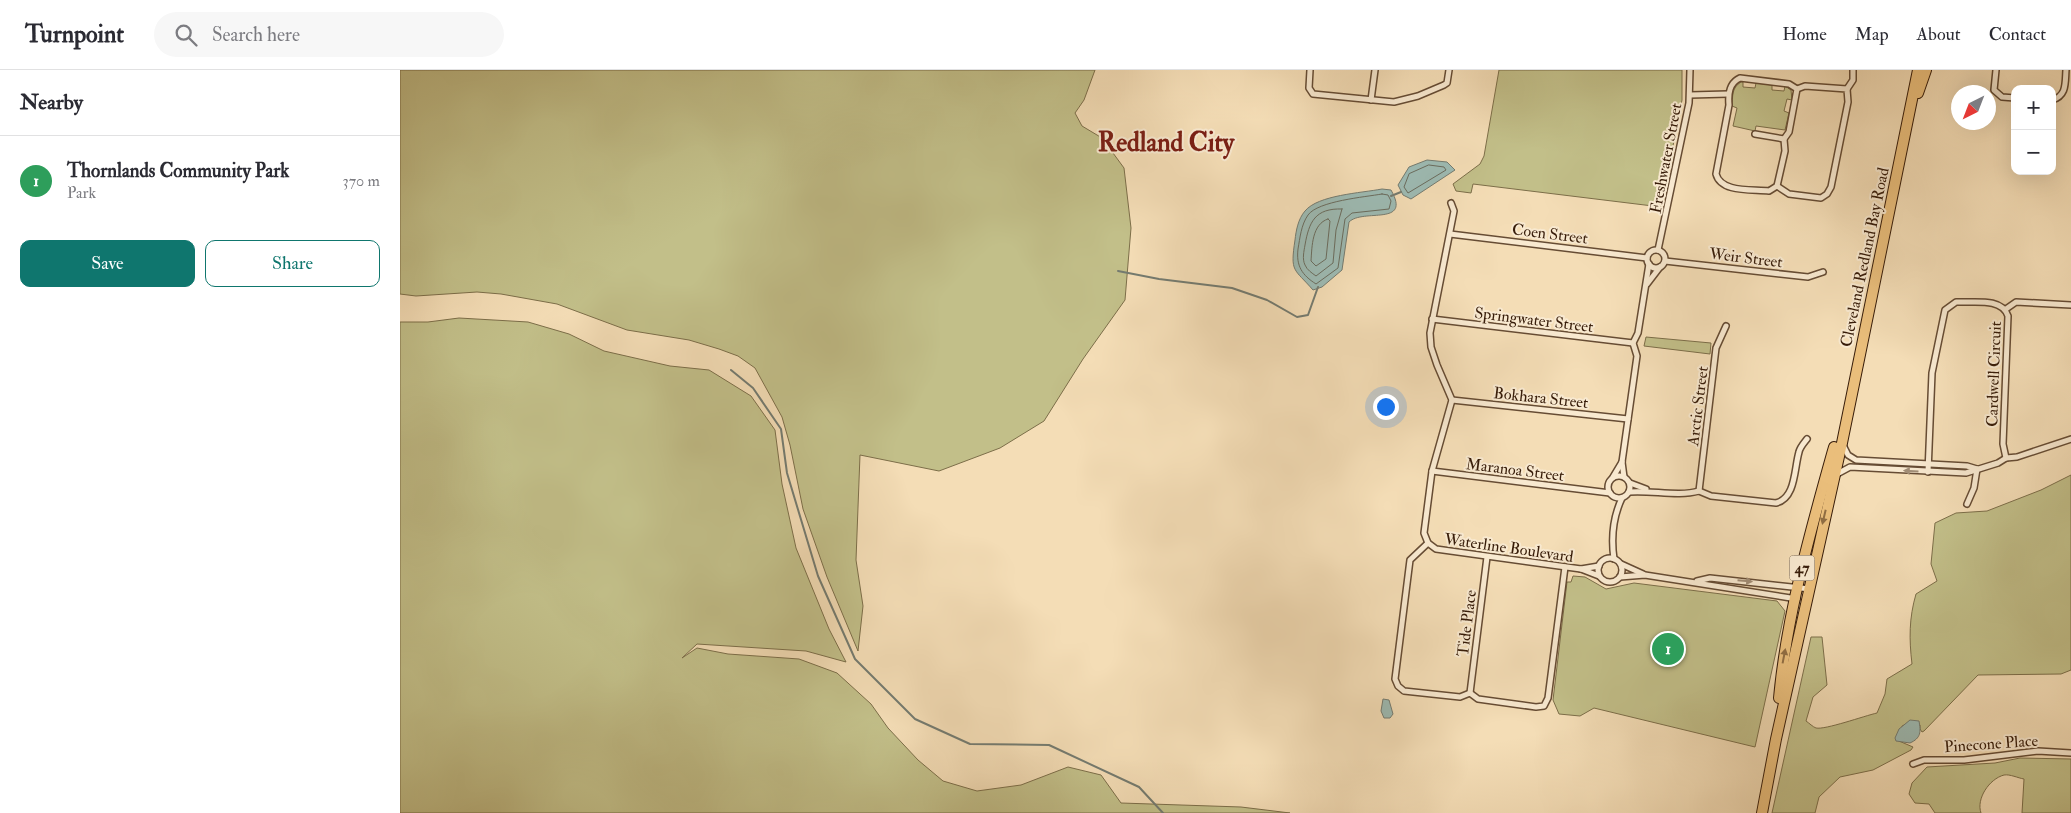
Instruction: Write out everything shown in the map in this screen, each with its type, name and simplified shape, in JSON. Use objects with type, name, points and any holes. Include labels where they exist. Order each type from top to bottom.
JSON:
[{"type":"highway","name":"Cleveland Redland Bay Road","points":[[1762,813],[1776,739],[1842,443],[1918,70]]},
{"type":"highway","name":"Cleveland Redland Bay Road","points":[[1909,120],[1926,70]]},
{"type":"highway","name":"Cleveland Redland Bay Road","points":[[1776,739],[1782,666],[1798,587],[1811,528],[1836,439],[1850,401]]},
{"type":"street","points":[[1310,70],[1309,88],[1313,94],[1394,102],[1418,96],[1447,82],[1450,70]]},
{"type":"street","points":[[1371,100],[1375,70]]},
{"type":"street","name":"Freshwater Street","points":[[1658,250],[1668,210],[1690,95],[1690,70]]},
{"type":"street","points":[[1777,186],[1788,194],[1822,198],[1827,194],[1831,187],[1848,102],[1846,90],[1853,80],[1853,70]]},
{"type":"street","points":[[1996,70],[1994,90],[2002,97],[2011,98]]},
{"type":"street","points":[[2056,98],[2064,92],[2066,70]]},
{"type":"street","points":[[1740,78],[1789,84],[1797,89],[1789,132],[1784,139],[1785,151],[1777,186],[1768,191],[1725,186],[1718,182],[1716,174],[1729,105],[1728,94],[1734,81],[1740,78]]},
{"type":"street","points":[[1797,89],[1805,86],[1846,90]]},
{"type":"street","points":[[1690,95],[1728,94]]},
{"type":"street","points":[[1755,134],[1784,139]]},
{"type":"street","points":[[1451,202],[1454,211],[1432,319],[1431,346],[1452,400]]},
{"type":"street","name":"Coen Street","points":[[1450,234],[1648,261]]},
{"type":"street","points":[[1647,285],[1648,261],[1652,251],[1658,250],[1665,255],[1665,261],[1647,285],[1643,295],[1638,334],[1634,343],[1636,356],[1622,462],[1624,477],[1630,484],[1648,490]]},
{"type":"street","points":[[1648,261],[1654,268],[1660,268]]},
{"type":"street","name":"Weir Street","points":[[1665,261],[1808,277],[1823,272]]},
{"type":"street","name":"Cardwell Circuit","points":[[1928,472],[1932,373],[1946,310],[1956,302],[1999,304],[2006,309],[2008,316],[2003,444],[2006,458]]},
{"type":"street","points":[[2006,309],[2016,302],[2071,305]]},
{"type":"street","name":"Springwater Street","points":[[1432,319],[1634,343]]},
{"type":"street","name":"Arctic Street","points":[[1699,491],[1716,348],[1726,326]]},
{"type":"street","name":"Bokhara Street","points":[[1452,400],[1628,419]]},
{"type":"street","name":"Waterline Boulevard","points":[[1452,400],[1432,471],[1424,533],[1428,543],[1436,549],[1565,568],[1581,569],[1599,566]]},
{"type":"street","points":[[1645,575],[1620,564],[1614,559],[1612,544],[1616,511],[1622,498],[1629,492],[1648,490],[1690,493],[1699,491],[1711,496],[1776,503],[1783,502],[1789,496],[1799,450],[1807,439]]},
{"type":"street","points":[[1834,477],[1850,467],[1966,473],[1998,464],[2006,458],[2017,457],[2071,439]]},
{"type":"street","points":[[1842,443],[1848,455],[1856,460],[1967,466],[1977,470]]},
{"type":"street","points":[[1595,492],[1608,484],[1622,462]]},
{"type":"street","points":[[1967,504],[1974,488],[1977,470]]},
{"type":"street","name":"Maranoa Street","points":[[1432,471],[1611,494]]},
{"type":"street","points":[[1612,478],[1624,477]]},
{"type":"street","points":[[1608,484],[1616,511]]},
{"type":"street","points":[[1629,492],[1630,484]]},
{"type":"street","points":[[1611,494],[1622,498]]},
{"type":"street","points":[[1428,543],[1410,560],[1395,679],[1398,686],[1404,691],[1460,697],[1470,693],[1478,700],[1536,707],[1546,703],[1565,568]]},
{"type":"street","points":[[1612,544],[1605,560],[1599,566],[1599,576],[1608,582],[1615,582],[1620,577],[1622,571],[1620,564]]},
{"type":"street","name":"Tide Place","points":[[1470,693],[1487,557]]},
{"type":"street","points":[[1605,560],[1614,559]]},
{"type":"street","name":"Waterline Boulevard","points":[[1581,569],[1599,576]]},
{"type":"street","points":[[1620,577],[1645,575],[1697,581],[1708,586],[1807,600]]},
{"type":"street","points":[[1697,581],[1710,578],[1810,589]]},
{"type":"street","name":"Pinecone Place","points":[[1913,764],[1924,760],[1964,760],[2038,751],[2071,753]]},
{"type":"shaded area","points":[[400,70],[1095,70],[1084,100],[1075,113],[1082,126],[1102,138],[1124,168],[1131,228],[1125,300],[1083,359],[1044,421],[1000,448],[939,471],[860,455],[856,560],[863,606],[858,651],[827,577],[803,509],[790,445],[782,417],[755,368],[738,356],[719,349],[689,340],[627,330],[557,304],[501,294],[477,292],[416,296],[400,294]]},
{"type":"shaded area","points":[[1499,70],[1682,70],[1682,100],[1661,207],[1473,184],[1471,193],[1456,191],[1453,184],[1480,164],[1484,156]]},
{"type":"shaded area","points":[[1743,82],[1743,87],[1755,88],[1756,83],[1772,85],[1772,90],[1784,91],[1785,86],[1791,90],[1792,100],[1787,99],[1784,111],[1789,113],[1785,130],[1756,126],[1755,131],[1733,126],[1737,108],[1732,106],[1733,93]]},
{"type":"shaded area","points":[[459,318],[528,322],[569,334],[604,351],[670,366],[709,370],[751,396],[775,430],[782,484],[796,548],[829,629],[846,662],[806,651],[697,644],[682,658],[697,648],[728,654],[799,659],[837,673],[871,704],[888,728],[918,760],[943,781],[977,791],[1021,785],[1068,767],[1101,775],[1121,803],[1241,807],[1290,813],[400,813],[400,322],[428,322]]},
{"type":"shaded area","points":[[1646,337],[1711,343],[1710,354],[1644,346]]},
{"type":"shaded area","points":[[2071,475],[2071,670],[2061,674],[1978,675],[1924,731],[1922,732],[1920,729],[1920,725],[1909,723],[1902,726],[1899,741],[1913,747],[1911,750],[1873,770],[1840,777],[1819,797],[1815,813],[1772,813],[1811,637],[1822,637],[1827,685],[1813,697],[1806,721],[1816,728],[1821,728],[1877,713],[1885,694],[1887,679],[1912,664],[1910,629],[1916,594],[1937,581],[1931,564],[1935,523],[1956,513],[1987,511],[2041,490]]},
{"type":"shaded area","points":[[1573,576],[1585,577],[1606,589],[1634,583],[1777,601],[1785,611],[1755,747],[1594,708],[1580,716],[1559,714],[1553,700],[1567,582],[1571,582]]},
{"type":"shaded area","points":[[2020,758],[2071,759],[2071,813],[2022,813],[2024,779],[2009,775],[1999,777],[1985,790],[1980,802],[1981,813],[1935,813],[1929,804],[1915,803],[1909,794],[1912,783],[1927,767],[1995,763]]},
{"type":"water","points":[[1427,160],[1447,162],[1455,170],[1411,199],[1403,195],[1398,185],[1409,167]]},
{"type":"water","points":[[1382,189],[1391,190],[1396,201],[1395,209],[1391,213],[1364,216],[1349,222],[1342,270],[1322,287],[1313,290],[1293,265],[1296,233],[1299,221],[1305,211],[1320,201],[1330,198]]},
{"type":"water","points":[[1383,699],[1389,700],[1393,714],[1390,718],[1384,718],[1381,711]]},
{"type":"water","points":[[1910,720],[1919,721],[1920,731],[1918,737],[1910,743],[1896,741],[1895,738],[1899,729]]},
{"type":"waterway","points":[[1391,196],[1401,192]]},
{"type":"waterway","points":[[1118,271],[1159,279],[1232,288],[1267,300],[1297,317],[1308,315],[1318,287]]},
{"type":"waterway","points":[[731,370],[753,388],[781,429],[787,473],[818,576],[855,659],[915,719],[970,744],[1049,745],[1139,787],[1163,813]]},
{"type":"place","name":"Thornlands Community Park","points":[[1668,649]]},
{"type":"district","name":"Redland City","points":[[1166,142]]}]
